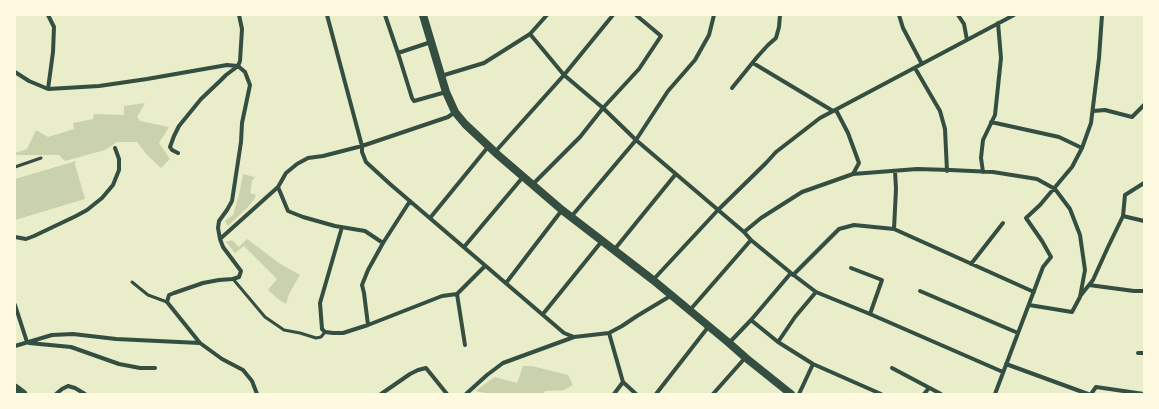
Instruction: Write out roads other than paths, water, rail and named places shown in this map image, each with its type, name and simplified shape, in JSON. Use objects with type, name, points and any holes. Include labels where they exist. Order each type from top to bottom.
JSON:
[{"type":"main road","points":[[423,15],[446,92],[455,112],[491,149],[532,185],[570,217],[672,295],[729,342],[786,393]]},
{"type":"main road","points":[[15,388],[23,394]]},
{"type":"street","points":[[48,15],[54,27],[53,52],[48,89]]},
{"type":"street","points":[[178,153],[170,147],[179,126],[201,99],[226,74],[238,66],[240,61],[242,29],[239,15]]},
{"type":"street","points":[[327,15],[362,146],[362,152],[366,162],[564,333],[574,337]]},
{"type":"street","points":[[385,15],[414,101],[446,92]]},
{"type":"street","points":[[441,76],[484,64],[530,34],[547,15]]},
{"type":"street","points":[[430,218],[491,149],[564,75],[613,15]]},
{"type":"street","points":[[532,185],[580,137],[603,108],[639,69],[661,36],[636,15]]},
{"type":"street","points":[[570,217],[636,140],[668,91],[702,48],[709,35],[714,15]]},
{"type":"street","points":[[732,88],[752,63],[776,38],[780,15]]},
{"type":"street","points":[[899,15],[903,28],[922,64]]},
{"type":"street","points":[[958,15],[964,24],[967,40]]},
{"type":"street","points":[[653,280],[718,210],[776,152],[820,118],[1014,15]]},
{"type":"street","points":[[995,394],[1043,267],[1051,257],[1026,218],[1040,206],[1072,167],[1082,148],[1091,123],[1099,58],[1102,15]]},
{"type":"street","points":[[983,172],[981,158],[983,140],[995,115],[1001,58],[998,23]]},
{"type":"street","points":[[530,34],[564,75],[603,108],[636,140],[675,175],[744,232],[751,240],[816,292],[1003,372]]},
{"type":"street","points":[[398,53],[431,42]]},
{"type":"street","points":[[752,63],[835,110],[848,133],[859,163],[853,174]]},
{"type":"street","points":[[15,72],[29,81],[48,89],[99,86],[227,65],[238,66],[245,72],[250,85],[242,123],[241,142],[232,201],[228,210],[219,222],[218,228],[223,247],[241,272],[239,277],[203,283],[169,296],[167,302],[200,343],[222,359],[243,370],[252,381],[257,394]]},
{"type":"street","points":[[915,68],[931,98],[940,110],[945,130],[947,170]]},
{"type":"street","points":[[1093,111],[1105,110],[1132,117],[1144,105]]},
{"type":"street","points":[[220,239],[278,187],[286,173],[297,164],[308,158],[323,156],[362,146],[448,117],[455,112]]},
{"type":"street","points":[[991,122],[1058,137],[1082,148]]},
{"type":"street","points":[[15,237],[26,239],[34,236],[87,210],[102,198],[113,185],[119,170],[119,159],[115,148]]},
{"type":"street","points":[[744,232],[761,218],[802,192],[853,174],[917,170],[947,170],[993,172],[1037,179],[1055,189],[1070,209],[1080,235],[1086,270],[1080,297]]},
{"type":"street","points":[[894,229],[896,189],[895,171]]},
{"type":"street","points":[[614,250],[675,175]]},
{"type":"street","points":[[464,247],[523,177]]},
{"type":"street","points":[[1029,305],[1072,312],[1080,297],[1093,280],[1123,216],[1125,195],[1144,183]]},
{"type":"street","points":[[278,187],[288,210],[303,217],[365,231],[383,243]]},
{"type":"street","points":[[368,325],[362,285],[368,270],[383,243],[410,201]]},
{"type":"street","points":[[506,283],[562,210]]},
{"type":"street","points":[[1123,216],[1144,221]]},
{"type":"street","points":[[971,264],[1003,223]]},
{"type":"street","points":[[729,342],[792,274],[839,229],[854,225],[894,229],[1034,292]]},
{"type":"street","points":[[342,227],[320,303],[322,329],[325,332],[343,333],[368,325],[442,296],[458,294],[485,266]]},
{"type":"street","points":[[543,314],[602,240]]},
{"type":"street","points":[[690,310],[751,240]]},
{"type":"street","points":[[851,268],[882,280],[870,314]]},
{"type":"street","points":[[1089,285],[1144,291]]},
{"type":"street","points":[[920,291],[1018,333]]},
{"type":"street","points":[[778,342],[795,317],[816,292]]},
{"type":"street","points":[[458,294],[465,345]]},
{"type":"street","points":[[466,394],[503,363],[574,337],[609,333],[672,295]]},
{"type":"street","points":[[15,305],[27,342]]},
{"type":"street","points":[[751,320],[778,342],[813,364],[881,394]]},
{"type":"street","points":[[656,394],[709,326]]},
{"type":"street","points":[[609,333],[623,382],[636,394]]},
{"type":"street","points":[[15,346],[52,335],[73,334],[116,339],[200,343]]},
{"type":"street","points":[[27,342],[71,347],[119,364],[140,368],[155,368]]},
{"type":"street","points":[[1138,353],[1144,352]]},
{"type":"street","points":[[713,394],[746,358]]},
{"type":"street","points":[[800,394],[813,364]]},
{"type":"street","points":[[1006,364],[1088,394]]},
{"type":"street","points":[[381,394],[410,374],[426,368],[447,394]]},
{"type":"street","points":[[892,368],[941,394]]},
{"type":"street","points":[[614,394],[623,382]]},
{"type":"street","points":[[56,394],[68,386],[85,394]]},
{"type":"street","points":[[1091,394],[1096,387],[1144,394]]},
{"type":"street","points":[[924,394],[930,388]]},
{"type":"lane","points":[[15,167],[41,158]]},
{"type":"lane","points":[[233,279],[265,317],[284,330],[316,338],[321,337],[325,332]]},
{"type":"lane","points":[[132,282],[148,295],[167,302]]}]
